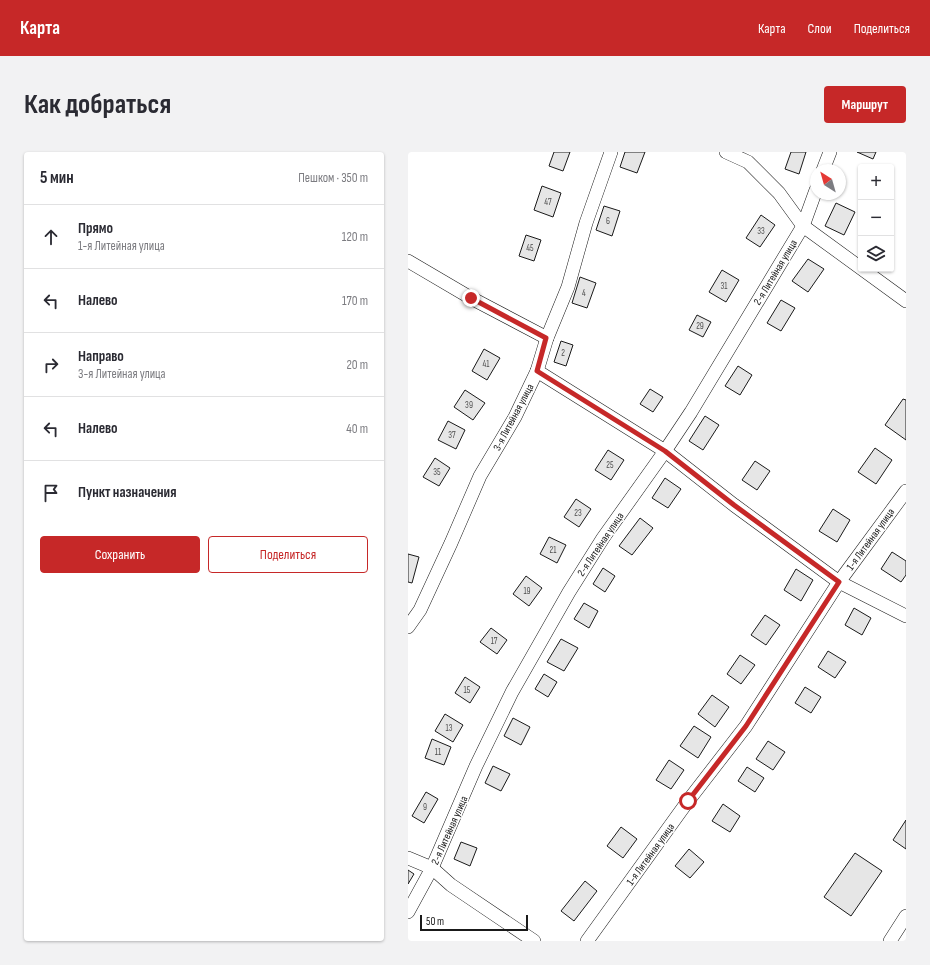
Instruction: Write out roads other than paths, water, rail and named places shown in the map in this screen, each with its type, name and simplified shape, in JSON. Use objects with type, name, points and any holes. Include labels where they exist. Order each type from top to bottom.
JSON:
[{"type":"street","name":"3-я Литейная улица","points":[[408,627],[423,603],[480,476],[515,417],[537,371],[546,338],[568,287],[586,223],[611,152]]},
{"type":"street","points":[[726,152],[748,162],[779,193],[803,226],[906,302]]},
{"type":"street","points":[[825,164],[830,152]]},
{"type":"street","name":"2-я Литейная улица","points":[[408,912],[432,868],[476,766],[512,692],[569,592],[595,550],[665,451],[803,226],[812,200]]},
{"type":"street","points":[[408,261],[471,298],[546,338]]},
{"type":"street","points":[[537,371],[665,451],[734,505],[839,582],[906,616]]},
{"type":"street","name":"1-я Литейная улица","points":[[587,941],[688,801],[746,726],[839,582],[906,491]]},
{"type":"street","points":[[408,858],[432,868],[451,885],[534,941]]},
{"type":"street","points":[[890,941],[906,916]]}]
